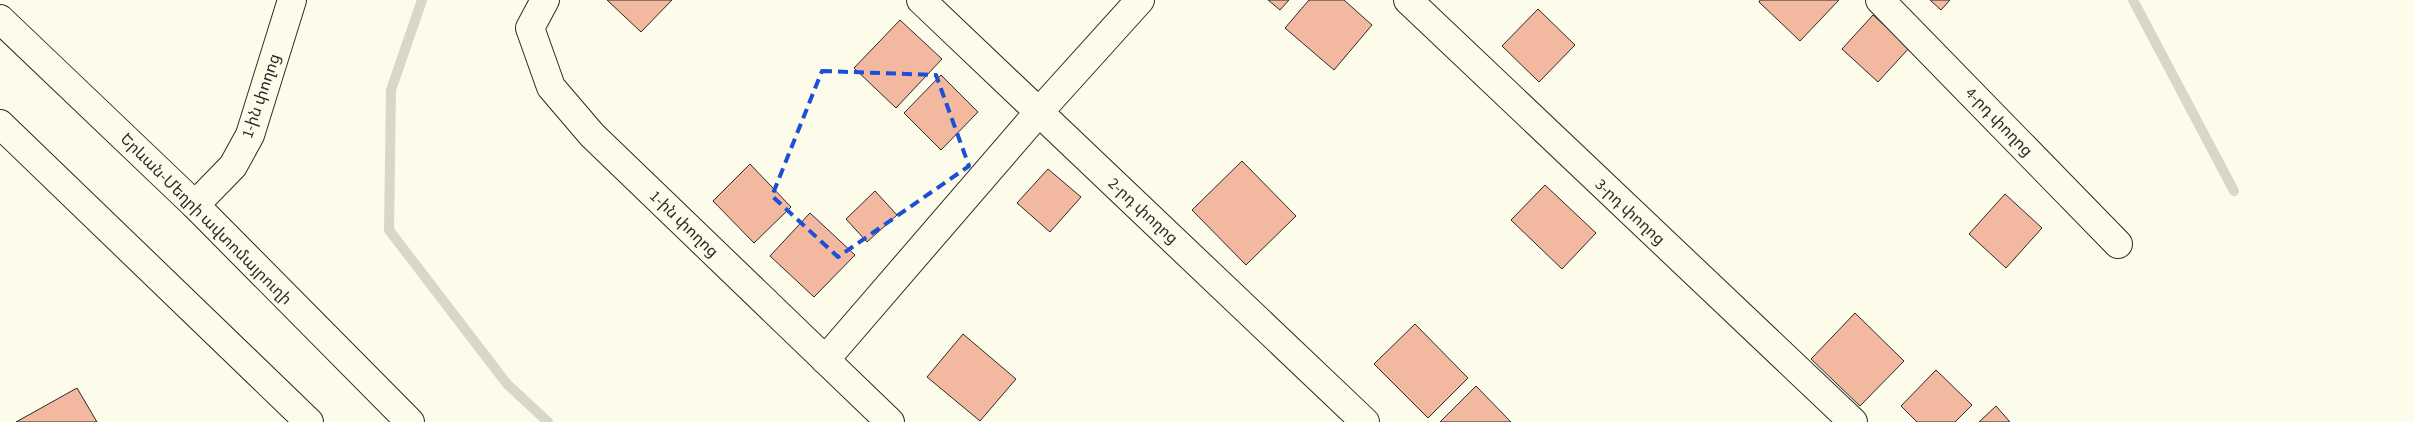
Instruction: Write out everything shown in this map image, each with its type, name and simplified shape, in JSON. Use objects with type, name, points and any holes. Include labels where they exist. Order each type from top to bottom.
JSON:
[{"type":"main road","name":"1-ին փողոց","points":[[195,205],[232,166],[250,135],[292,0]]},
{"type":"main road","name":"1-ին փողոց","points":[[545,0],[530,28],[551,88],[592,135],[890,422]]},
{"type":"main road","name":"2-րդ փողոց","points":[[921,0],[1365,422]]},
{"type":"main road","points":[[825,360],[1038,112],[1140,0]]},
{"type":"main road","name":"3-րդ փողոց","points":[[1408,0],[1853,422]]},
{"type":"main road","name":"4-րդ փողոց","points":[[1880,0],[2118,244]]},
{"type":"main road","name":"Երևան-Մեղրի ավտոմայրուղի","points":[[0,19],[195,205],[410,422]]},
{"type":"main road","points":[[0,124],[309,422]]},
{"type":"highlighted area","points":[[822,71],[936,75],[969,166],[838,257],[772,196]]},
{"type":"building","points":[[607,0],[672,0],[641,32]]},
{"type":"building","points":[[1268,0],[1289,0],[1280,10]]},
{"type":"building","points":[[1309,0],[1344,0],[1372,25],[1334,70],[1285,28]]},
{"type":"building","points":[[1760,0],[1839,0],[1800,41],[1759,2]]},
{"type":"building","points":[[1930,0],[1950,0],[1941,10]]},
{"type":"building","points":[[1538,9],[1575,45],[1539,82],[1502,46]]},
{"type":"building","points":[[1873,15],[1909,48],[1878,82],[1842,49]]},
{"type":"building","points":[[900,20],[942,59],[896,108],[854,68]]},
{"type":"building","points":[[941,75],[978,112],[941,150],[904,113]]},
{"type":"building","points":[[1242,161],[1296,216],[1246,265],[1192,210]]},
{"type":"building","points":[[750,164],[791,207],[754,243],[713,201]]},
{"type":"building","points":[[1048,169],[1081,197],[1050,232],[1017,203]]},
{"type":"building","points":[[1545,185],[1596,233],[1562,269],[1511,220]]},
{"type":"building","points":[[875,191],[897,215],[867,242],[846,219]]},
{"type":"building","points":[[2005,194],[2042,228],[2006,268],[1969,234]]},
{"type":"building","points":[[810,213],[855,255],[814,297],[770,256]]},
{"type":"building","points":[[1855,313],[1904,361],[1860,406],[1811,359]]},
{"type":"building","points":[[1415,324],[1468,378],[1428,418],[1374,364]]},
{"type":"building","points":[[963,334],[1016,379],[980,421],[927,377]]},
{"type":"building","points":[[1936,370],[1972,405],[1955,422],[1917,422],[1901,406]]},
{"type":"building","points":[[1476,386],[1511,422],[1440,422]]},
{"type":"building","points":[[77,388],[97,422],[16,422]]},
{"type":"building","points":[[1996,406],[2010,422],[1979,422]]},
{"type":"waterway","points":[[422,0],[391,90],[389,230],[507,384],[548,422]]},
{"type":"waterway","points":[[2133,0],[2234,191]]}]
